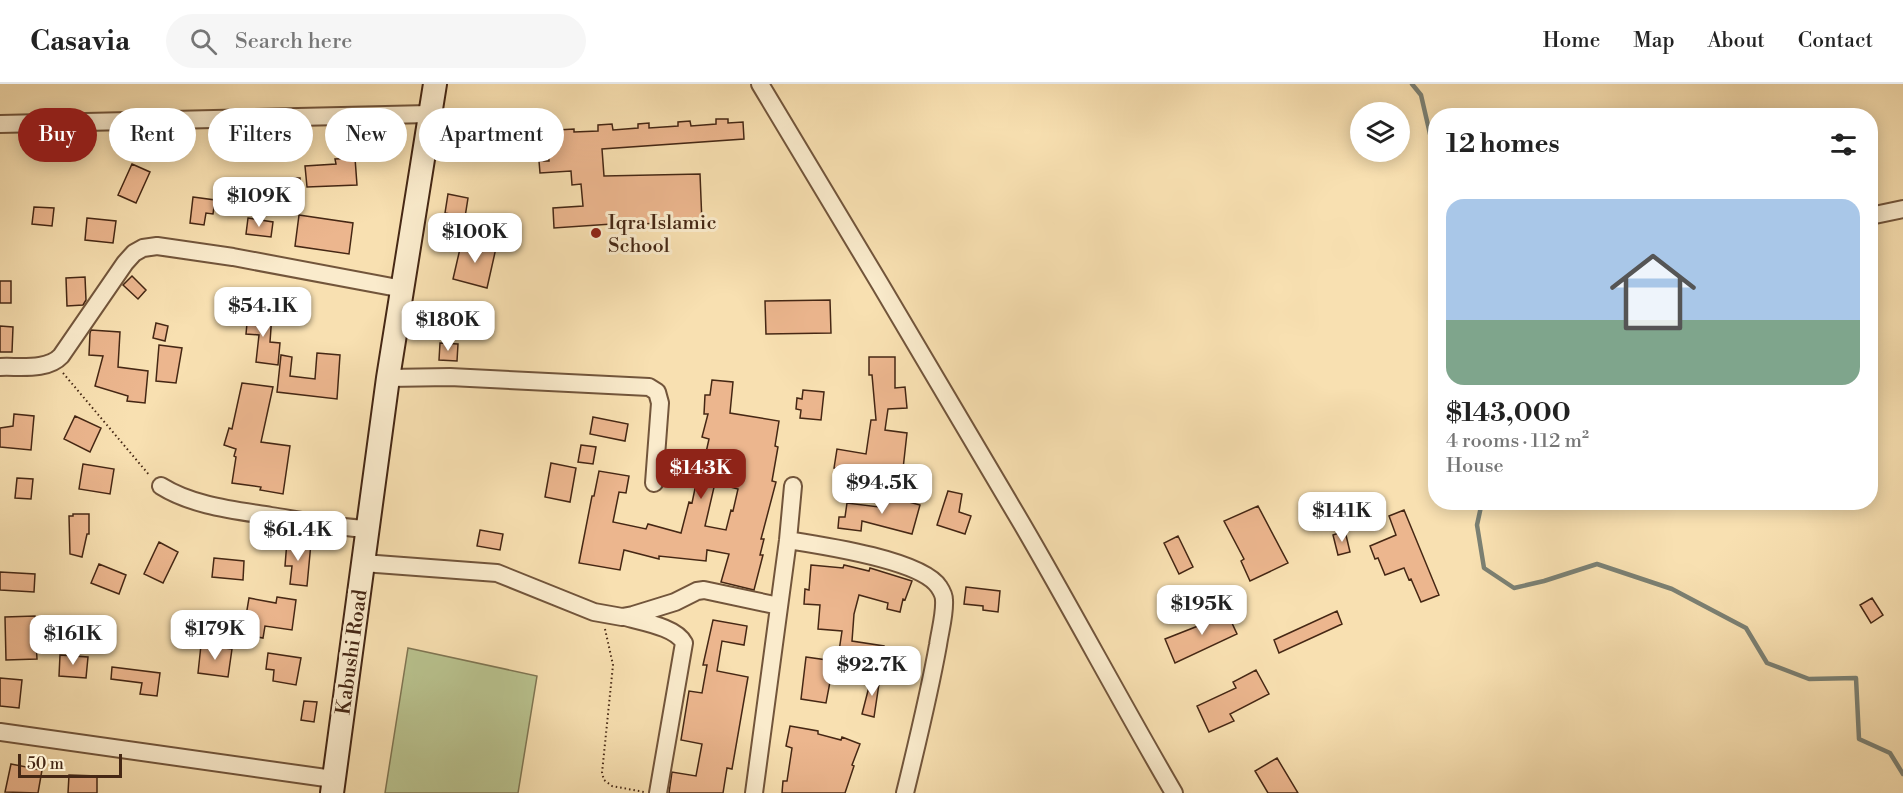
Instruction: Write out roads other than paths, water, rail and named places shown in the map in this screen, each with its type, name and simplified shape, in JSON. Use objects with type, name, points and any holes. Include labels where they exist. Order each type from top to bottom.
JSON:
[{"type":"main road","name":"Kabushi Road","points":[[430,108],[435,84]]},
{"type":"main road","name":"Kabushi Road","points":[[332,786],[388,378],[422,162]]},
{"type":"street","points":[[760,84],[1022,524],[1125,710],[1174,793]]},
{"type":"street","points":[[0,124],[419,114]]},
{"type":"street","points":[[1878,214],[1903,209]]},
{"type":"street","points":[[0,367],[55,363],[126,263],[134,253],[143,248],[157,246],[233,257],[403,289]]},
{"type":"street","points":[[388,378],[450,377],[648,387],[657,392],[660,403],[654,483]]},
{"type":"street","points":[[161,486],[171,493],[212,506],[336,527],[367,529]]},
{"type":"street","points":[[754,793],[788,540],[793,486]]},
{"type":"street","points":[[788,540],[843,548],[910,568],[928,576],[939,586],[944,599],[941,627],[928,699],[905,793]]},
{"type":"street","points":[[363,563],[497,573],[594,612],[622,616],[678,635],[684,643],[658,793]]},
{"type":"street","points":[[622,616],[633,615],[675,602],[704,590],[779,606]]},
{"type":"street","points":[[0,732],[332,786]]},
{"type":"waterway","points":[[1412,84],[1421,95],[1428,125]]},
{"type":"waterway","points":[[1480,510],[1477,525],[1484,568],[1514,588],[1597,564],[1672,589],[1746,628],[1767,663],[1809,679],[1856,678],[1859,739],[1890,753],[1903,774]]},
{"type":"place","name":"Iqra Islamic School","points":[[596,233]]}]
